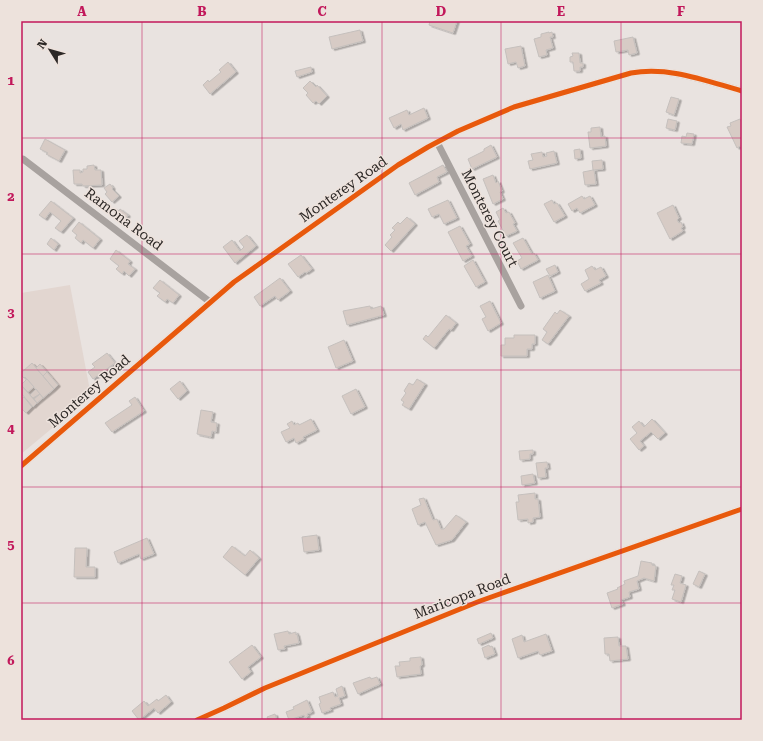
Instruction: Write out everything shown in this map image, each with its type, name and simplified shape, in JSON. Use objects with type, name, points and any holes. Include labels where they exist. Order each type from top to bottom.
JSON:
[{"type":"street","name":"Monterey Road","points":[[21,466],[210,302],[259,263],[398,165],[458,131],[514,107],[642,71],[680,74],[742,91]]},
{"type":"street","name":"Monterey Court","points":[[437,142],[521,306]]},
{"type":"street","name":"Ramona Road","points":[[21,159],[24,159],[210,302]]},
{"type":"street","name":"Maricopa Road","points":[[197,720],[265,688],[480,601],[742,509]]},
{"type":"shaded area","points":[[70,285],[91,396],[21,454],[21,293]]},
{"type":"building","points":[[430,21],[457,21],[453,33],[429,25]]},
{"type":"building","points":[[360,30],[363,41],[332,49],[329,37]]},
{"type":"building","points":[[552,32],[553,37],[550,37],[553,48],[546,50],[547,55],[539,57],[534,39],[541,37],[541,34]]},
{"type":"building","points":[[633,37],[637,53],[629,55],[628,50],[616,52],[614,41]]},
{"type":"building","points":[[521,46],[525,66],[518,68],[516,62],[508,64],[505,49]]},
{"type":"building","points":[[572,53],[579,53],[580,63],[583,63],[583,67],[580,67],[580,71],[574,71],[573,62],[570,62],[570,57],[573,56]]},
{"type":"building","points":[[228,62],[236,72],[210,94],[203,85],[221,72],[219,70]]},
{"type":"building","points":[[311,67],[312,72],[297,77],[295,71]]},
{"type":"building","points":[[310,81],[316,87],[317,85],[327,96],[319,104],[316,101],[313,103],[306,95],[308,93],[303,88]]},
{"type":"building","points":[[671,97],[679,99],[674,115],[666,112]]},
{"type":"building","points":[[424,108],[428,118],[403,130],[401,124],[394,128],[389,118],[407,110],[409,115]]},
{"type":"building","points":[[668,119],[677,121],[675,130],[666,128]]},
{"type":"building","points":[[740,119],[742,124],[742,145],[737,148],[727,127],[731,126],[730,123]]},
{"type":"building","points":[[600,127],[601,137],[605,136],[606,146],[590,148],[588,132],[591,132],[591,128]]},
{"type":"building","points":[[687,133],[694,134],[692,144],[681,143],[682,136],[686,137]]},
{"type":"building","points":[[45,139],[65,150],[59,161],[40,149]]},
{"type":"building","points":[[491,145],[497,157],[472,169],[468,159],[484,151],[484,149]]},
{"type":"building","points":[[580,149],[581,158],[575,159],[574,150]]},
{"type":"building","points":[[554,151],[557,163],[530,169],[528,161],[533,160],[531,154],[542,152],[543,157],[547,156],[546,153]]},
{"type":"building","points":[[602,160],[603,169],[593,170],[592,161]]},
{"type":"building","points":[[94,165],[95,170],[101,170],[102,185],[83,186],[82,184],[74,184],[73,170],[80,170],[80,173],[83,172],[83,169],[87,169],[87,166]]},
{"type":"building","points":[[443,165],[447,172],[437,177],[439,182],[415,195],[409,183]]},
{"type":"building","points":[[594,170],[596,184],[585,185],[583,172]]},
{"type":"building","points":[[493,175],[496,183],[498,181],[503,199],[493,204],[483,179]]},
{"type":"building","points":[[110,184],[113,188],[112,189],[119,196],[112,202],[105,194],[107,192],[104,188]]},
{"type":"building","points":[[582,196],[584,199],[590,196],[595,205],[580,213],[577,208],[572,211],[568,204]]},
{"type":"building","points":[[448,200],[457,218],[444,224],[439,214],[432,217],[428,209]]},
{"type":"building","points":[[552,200],[554,204],[557,203],[565,216],[554,222],[544,204]]},
{"type":"building","points":[[51,201],[73,218],[61,232],[55,228],[61,221],[50,212],[45,219],[39,215]]},
{"type":"building","points":[[673,205],[679,218],[677,220],[679,223],[681,222],[683,227],[681,228],[683,231],[670,239],[657,213]]},
{"type":"building","points":[[503,208],[506,213],[509,212],[515,223],[513,224],[517,231],[506,236],[498,221],[500,220],[496,212]]},
{"type":"building","points":[[116,209],[119,211],[120,209],[128,215],[124,221],[115,215],[116,214],[114,212]]},
{"type":"building","points":[[407,217],[415,224],[391,251],[385,245],[392,237],[390,235],[395,230],[392,228],[398,222],[400,224]]},
{"type":"building","points":[[79,222],[100,239],[93,248],[83,240],[81,243],[75,238],[77,235],[72,231]]},
{"type":"building","points":[[460,226],[470,244],[466,246],[472,256],[463,261],[448,232]]},
{"type":"building","points":[[247,235],[256,246],[235,263],[223,247],[232,240],[240,251],[244,247],[239,241]]},
{"type":"building","points":[[51,238],[58,244],[54,250],[47,244]]},
{"type":"building","points":[[523,238],[532,254],[534,253],[538,260],[521,269],[517,261],[522,258],[513,243]]},
{"type":"building","points":[[116,250],[130,261],[128,264],[135,269],[129,276],[124,271],[122,274],[116,269],[119,266],[110,259]]},
{"type":"building","points":[[301,255],[312,269],[298,277],[288,264]]},
{"type":"building","points":[[473,260],[485,282],[476,287],[464,266]]},
{"type":"building","points":[[555,265],[558,272],[550,276],[546,269]]},
{"type":"building","points":[[592,266],[595,270],[601,267],[606,276],[599,280],[601,283],[585,291],[581,284],[589,279],[585,270]]},
{"type":"building","points":[[548,275],[555,291],[540,298],[533,282]]},
{"type":"building","points":[[280,278],[290,291],[278,300],[275,296],[260,306],[254,297]]},
{"type":"building","points":[[160,280],[179,295],[173,303],[167,299],[165,302],[157,296],[160,293],[153,288]]},
{"type":"building","points":[[490,301],[501,323],[488,331],[482,319],[486,317],[480,306]]},
{"type":"building","points":[[370,306],[371,309],[381,306],[384,315],[347,325],[343,311]]},
{"type":"building","points":[[560,310],[569,316],[548,344],[542,340],[547,332],[543,329],[555,312],[557,314]]},
{"type":"building","points":[[446,315],[456,323],[451,330],[449,329],[434,348],[423,339],[426,335],[428,337]]},
{"type":"building","points":[[514,335],[535,335],[535,344],[532,344],[532,349],[527,349],[527,356],[501,356],[501,345],[505,345],[505,338],[514,338]]},
{"type":"building","points":[[344,340],[353,361],[336,368],[328,347]]},
{"type":"building","points":[[107,353],[115,363],[93,379],[88,372],[95,367],[92,364]]},
{"type":"building","points":[[32,363],[54,389],[43,398],[25,377],[24,378],[21,375],[21,373]]},
{"type":"building","points":[[40,364],[47,372],[43,376],[36,368]]},
{"type":"building","points":[[47,372],[58,385],[54,389],[43,376]]},
{"type":"building","points":[[27,379],[34,387],[28,392],[21,385]]},
{"type":"building","points":[[417,379],[425,384],[409,409],[402,405],[404,402],[401,400],[406,393],[404,391],[409,383],[413,385]]},
{"type":"building","points":[[180,381],[187,391],[178,399],[170,389]]},
{"type":"building","points":[[21,385],[37,403],[33,407],[21,393]]},
{"type":"building","points":[[36,389],[40,394],[33,398],[30,395]]},
{"type":"building","points":[[356,389],[365,407],[351,414],[342,396]]},
{"type":"building","points":[[40,394],[43,398],[37,403],[34,399]]},
{"type":"building","points":[[24,397],[32,407],[26,413],[21,408],[21,399]]},
{"type":"building","points":[[135,397],[144,411],[112,432],[105,423],[132,405],[129,401]]},
{"type":"building","points":[[201,410],[213,412],[211,422],[217,423],[216,432],[212,431],[211,437],[197,434]]},
{"type":"building","points":[[311,419],[317,430],[303,437],[304,439],[296,443],[294,438],[286,442],[281,432],[290,428],[287,424],[292,421],[294,425],[298,423],[299,425]]},
{"type":"building","points":[[652,419],[665,433],[658,439],[651,432],[640,441],[644,446],[639,450],[630,439],[637,433],[632,427],[639,421],[644,427]]},
{"type":"building","points":[[533,450],[533,454],[530,454],[530,459],[520,460],[519,451]]},
{"type":"building","points":[[547,462],[548,468],[545,468],[546,477],[538,478],[536,463]]},
{"type":"building","points":[[533,474],[535,483],[522,485],[521,476]]},
{"type":"building","points":[[535,493],[535,499],[538,499],[540,517],[533,518],[533,522],[528,523],[528,519],[518,520],[516,502],[519,502],[518,495]]},
{"type":"building","points":[[424,498],[433,520],[437,519],[441,529],[444,529],[456,515],[466,522],[452,540],[436,545],[425,522],[418,525],[412,509],[421,505],[419,499]]},
{"type":"building","points":[[317,535],[319,550],[304,552],[302,537]]},
{"type":"building","points":[[147,538],[154,554],[141,559],[139,554],[118,563],[114,552]]},
{"type":"building","points":[[232,546],[245,556],[250,550],[259,558],[245,575],[223,557]]},
{"type":"building","points":[[75,548],[87,548],[86,567],[95,567],[95,577],[74,577]]},
{"type":"building","points":[[641,561],[652,563],[652,565],[656,566],[654,581],[644,578],[637,581],[639,589],[629,592],[630,597],[621,600],[623,604],[612,608],[607,593],[618,589],[617,588],[625,584],[624,581],[638,576]]},
{"type":"building","points":[[699,571],[705,574],[699,587],[693,584]]},
{"type":"building","points":[[675,574],[682,576],[680,583],[686,585],[681,602],[672,599],[675,590],[672,590],[674,585],[671,585]]},
{"type":"building","points":[[288,631],[289,634],[296,632],[299,643],[284,646],[285,649],[278,650],[274,634]]},
{"type":"building","points":[[491,633],[493,638],[479,644],[477,639]]},
{"type":"building","points":[[546,634],[552,651],[540,655],[538,651],[518,658],[512,639],[522,635],[524,642]]},
{"type":"building","points":[[618,637],[619,646],[626,646],[628,659],[610,661],[609,654],[605,654],[604,638]]},
{"type":"building","points":[[252,645],[261,657],[248,667],[251,672],[242,679],[229,662]]},
{"type":"building","points":[[489,645],[490,647],[492,646],[495,654],[485,658],[482,648]]},
{"type":"building","points":[[421,657],[421,674],[397,677],[395,666],[400,666],[399,662],[410,661],[410,658]]},
{"type":"building","points":[[370,677],[371,679],[377,677],[380,684],[358,694],[353,683]]},
{"type":"building","points":[[342,686],[345,696],[339,698],[341,704],[322,713],[319,704],[321,703],[319,697],[333,692],[335,697],[338,696],[336,689]]},
{"type":"building","points":[[166,695],[171,702],[158,713],[154,708],[139,720],[132,711],[144,701],[148,706],[157,699],[158,701]]},
{"type":"building","points":[[307,700],[312,712],[307,714],[308,716],[305,718],[304,715],[289,720],[286,712],[294,709],[293,707]]},
{"type":"building","points":[[275,714],[277,720],[265,720],[268,719],[267,717]]},
{"type":"cycle path","points":[[21,466],[234,282],[398,165],[458,131],[514,107],[631,73],[645,71],[673,73],[701,79],[742,91]]},
{"type":"cycle path","points":[[197,720],[265,688],[480,601],[742,509]]}]
